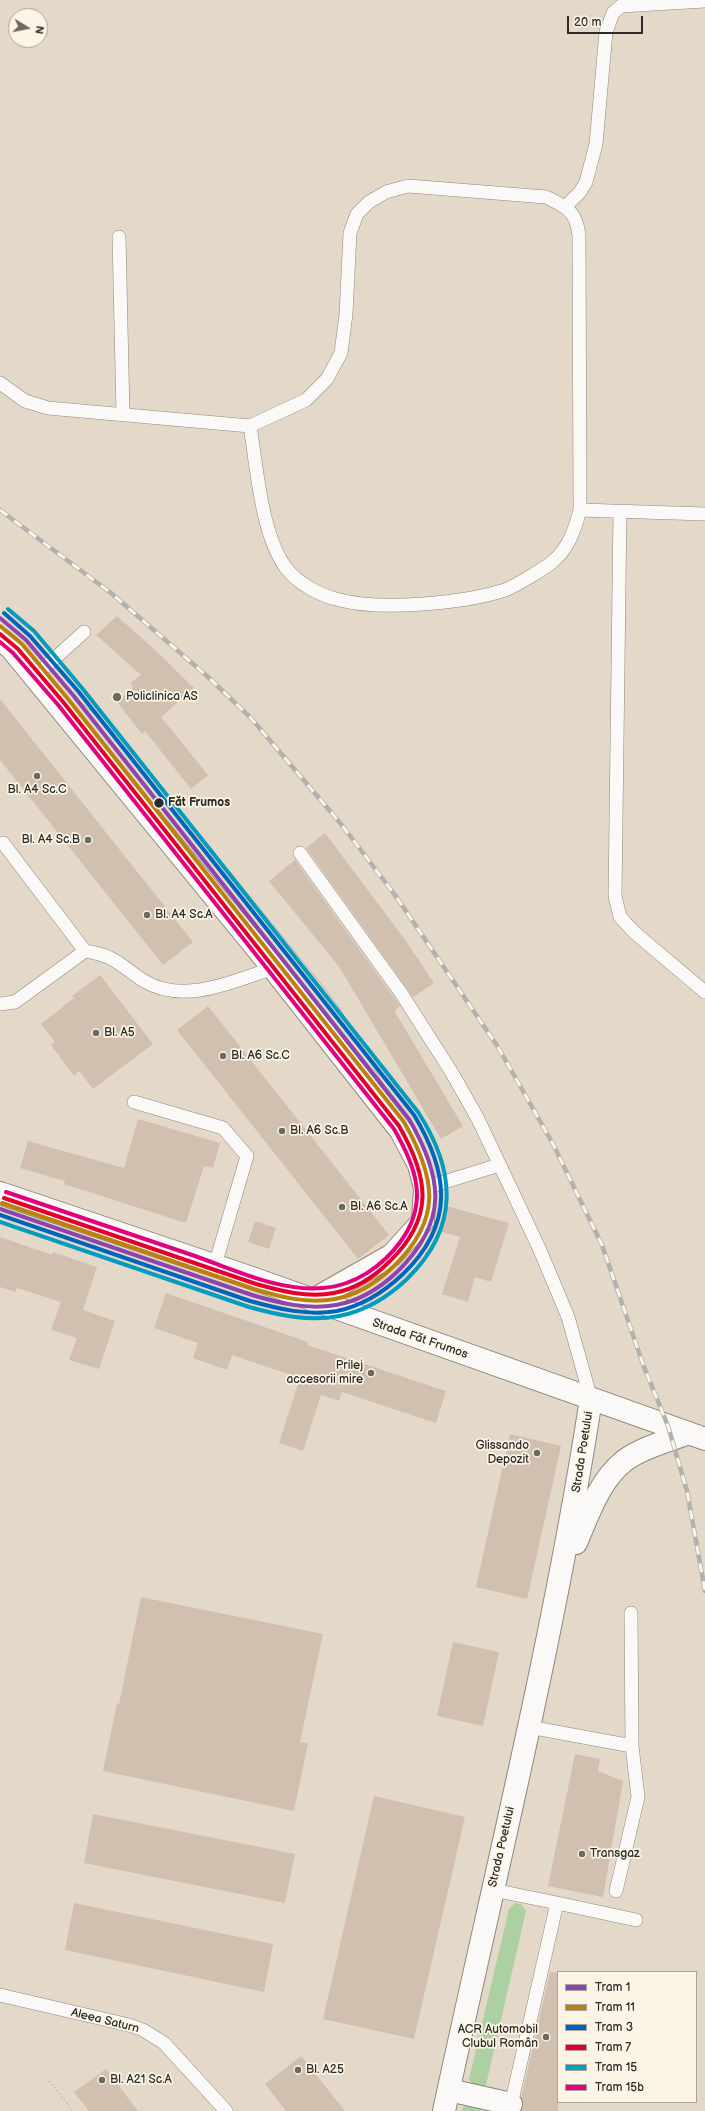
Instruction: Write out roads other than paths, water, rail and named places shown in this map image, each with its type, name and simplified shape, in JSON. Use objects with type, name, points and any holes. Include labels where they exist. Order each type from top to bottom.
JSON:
[{"type":"street","points":[[0,639],[11,648],[273,968],[400,1131],[419,1165],[425,1188],[423,1221],[392,1255],[313,1300]]},
{"type":"street","name":"Strada Făt Frumos","points":[[0,1193],[215,1265],[591,1399]]},
{"type":"street","name":"Strada Poetului","points":[[444,2111],[529,1727],[559,1583],[579,1477],[591,1399],[697,1436]]},
{"type":"street","name":"Strada Poetului","points":[[559,1583],[585,1521],[608,1478],[624,1462],[638,1453],[697,1436]]},
{"type":"street","points":[[449,2090],[510,2107]]},
{"type":"lane","points":[[566,206],[580,192],[586,182],[596,144],[606,32],[613,13],[621,6],[705,1]]},
{"type":"lane","points":[[0,383],[25,401],[48,408],[250,426],[306,400],[327,379],[341,353],[346,314],[350,233],[357,214],[369,202],[386,192],[408,186],[546,196],[566,206],[577,220],[579,235],[580,510],[574,534],[553,562],[506,589],[469,598],[413,604],[379,605],[340,600],[310,589],[286,569],[269,534],[250,426]]},
{"type":"lane","points":[[119,237],[123,414]]},
{"type":"lane","points":[[580,510],[705,514]]},
{"type":"lane","points":[[620,511],[615,896],[620,917],[630,928],[705,992]]},
{"type":"lane","points":[[34,677],[84,632]]},
{"type":"lane","points":[[3,843],[85,952]]},
{"type":"lane","points":[[300,853],[402,993],[470,1106],[539,1248],[568,1317],[591,1399]]},
{"type":"lane","points":[[0,1004],[15,1002],[85,952],[101,954],[116,960],[145,981],[172,991],[193,991],[221,986],[273,968]]},
{"type":"lane","points":[[134,1102],[222,1128],[247,1156],[215,1265]]},
{"type":"lane","points":[[425,1188],[499,1165]]},
{"type":"lane","points":[[616,1891],[638,1797],[632,1746],[631,1613]]},
{"type":"lane","points":[[529,1727],[632,1746]]},
{"type":"lane","points":[[493,1890],[636,1920]]},
{"type":"lane","points":[[510,2107],[557,1903]]},
{"type":"lane","name":"Aleea Saturn","points":[[0,1995],[129,2025],[143,2030],[164,2043],[226,2111]]},
{"type":"tram line","name":"15","points":[[0,1222],[249,1307],[293,1317],[327,1318],[349,1314],[367,1307],[392,1292],[407,1279],[424,1259],[436,1239],[444,1219],[447,1198],[445,1177],[440,1156],[431,1134],[418,1112],[82,688],[34,631],[8,609]]},
{"type":"tram line","name":"3","points":[[0,1215],[250,1301],[293,1311],[315,1313],[337,1311],[355,1306],[388,1287],[403,1274],[420,1255],[432,1236],[439,1217],[441,1198],[440,1178],[434,1157],[426,1136],[414,1115],[78,691],[30,636],[4,613]]},
{"type":"tram line","name":"1","points":[[0,618],[26,640],[73,695],[409,1119],[429,1161],[434,1180],[435,1198],[433,1217],[426,1235],[414,1253],[397,1272],[384,1283],[361,1297],[336,1305],[314,1307],[272,1301],[252,1295],[0,1209]]},
{"type":"tram line","name":"11","points":[[0,626],[22,644],[68,699],[404,1122],[415,1142],[423,1162],[428,1180],[429,1198],[427,1215],[420,1232],[409,1249],[393,1267],[373,1283],[359,1291],[335,1299],[314,1301],[294,1299],[254,1289],[2,1203]]},
{"type":"tram line","name":"7","points":[[0,634],[18,649],[64,703],[399,1126],[417,1163],[421,1180],[422,1197],[420,1213],[414,1230],[404,1246],[389,1262],[364,1282],[349,1289],[334,1293],[314,1295],[285,1291],[256,1284],[4,1198]]},
{"type":"tram line","name":"15b","points":[[0,642],[13,653],[59,706],[394,1129],[402,1143],[413,1171],[417,1198],[415,1212],[410,1227],[386,1259],[367,1273],[346,1283],[323,1288],[306,1288],[273,1283],[240,1273],[192,1255],[6,1192]]},
{"type":"tram line","points":[[73,695],[124,741],[325,989],[340,1009],[390,1096]]},
{"type":"railway","points":[[0,510],[111,593],[207,676],[250,717],[341,824],[395,895],[498,1047],[553,1144],[602,1245],[644,1367],[668,1426],[687,1491],[705,1591]]},
{"type":"place","name":"Policlinica AS","points":[[117,697]]},
{"type":"place","name":"Bl. A4 Sc.C","points":[[37,776]]},
{"type":"place","name":"Făt Frumos","points":[[159,803]]},
{"type":"place","name":"Bl. A4 Sc.B","points":[[88,840]]},
{"type":"place","name":"Bl. A4 Sc.A","points":[[147,915]]},
{"type":"place","name":"Bl. A5","points":[[96,1033]]},
{"type":"place","name":"Bl. A6 Sc.C","points":[[223,1056]]},
{"type":"place","name":"Bl. A6 Sc.B","points":[[282,1131]]},
{"type":"place","name":"Bl. A6 Sc.A","points":[[342,1207]]},
{"type":"place","name":"Prilej accesorii mire","points":[[371,1373]]},
{"type":"place","name":"Glissando Depozit","points":[[537,1453]]},
{"type":"place","name":"Transgaz","points":[[582,1854]]},
{"type":"place","name":"ACR Automobil Clubul Român","points":[[546,2037]]},
{"type":"place","name":"Bl. A25","points":[[298,2070]]},
{"type":"place","name":"Bl. A21 Sc.A","points":[[102,2080]]}]
